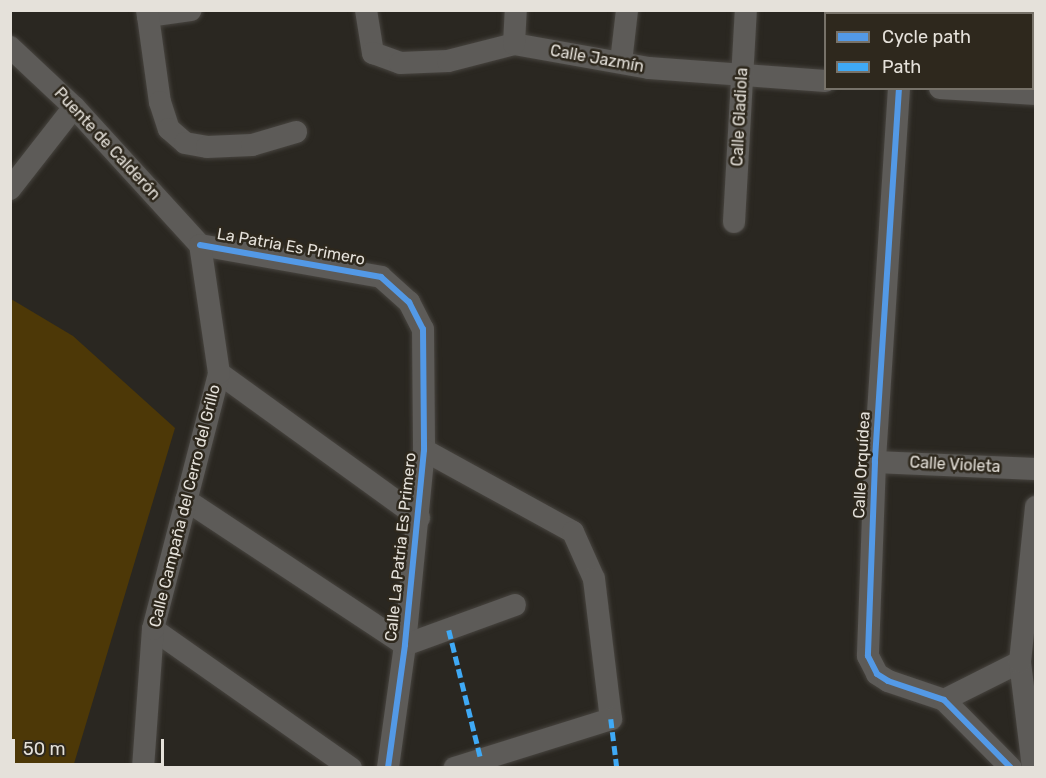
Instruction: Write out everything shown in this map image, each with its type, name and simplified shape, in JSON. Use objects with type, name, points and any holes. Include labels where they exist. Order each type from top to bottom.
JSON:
[{"type":"street","points":[[191,10],[148,13],[160,102],[169,129],[185,143],[207,147],[252,145],[296,132]]},
{"type":"street","name":"Calle Jazmín","points":[[366,10],[373,53],[400,63],[448,61],[514,44],[649,68],[824,81]]},
{"type":"street","points":[[514,44],[516,10]]},
{"type":"street","points":[[621,62],[627,10]]},
{"type":"street","name":"Calle Gladiola","points":[[734,222],[746,10]]},
{"type":"street","name":"Puente de Calderón","points":[[10,47],[74,107],[200,245]]},
{"type":"street","name":"Calle Orquídea","points":[[899,90],[874,462],[868,656],[877,674],[888,681],[944,700],[1011,768]]},
{"type":"street","points":[[972,90],[1035,94]]},
{"type":"street","points":[[10,189],[74,107]]},
{"type":"street","name":"La Patria Es Primero","points":[[200,245],[381,277],[409,302],[423,329]]},
{"type":"street","name":"Calle Campaña del Cerro del Grillo","points":[[143,768],[153,629],[219,373],[200,245]]},
{"type":"street","name":"Calle La Patria Es Primero","points":[[388,768],[419,518],[424,450],[423,329]]},
{"type":"street","points":[[219,373],[419,518]]},
{"type":"street","points":[[424,450],[573,532],[594,579],[611,719],[455,768]]},
{"type":"street","name":"Calle Violeta","points":[[874,462],[1035,469]]},
{"type":"street","points":[[186,500],[405,645],[514,605]]},
{"type":"street","points":[[1033,768],[1020,662],[1035,507]]},
{"type":"street","points":[[153,629],[351,768]]},
{"type":"street","points":[[944,700],[1020,662]]},
{"type":"shaded area","points":[[11,299],[73,336],[175,428],[73,767],[11,767]]},
{"type":"marked path","points":[[449,630],[481,759]]},
{"type":"marked path","points":[[611,719],[617,768]]},
{"type":"cycle path","points":[[899,90],[875,462],[868,656],[877,674],[888,681],[944,700],[1011,768]]},
{"type":"cycle path","points":[[200,245],[381,277],[409,302],[423,329],[424,450],[405,645],[388,768]]}]
